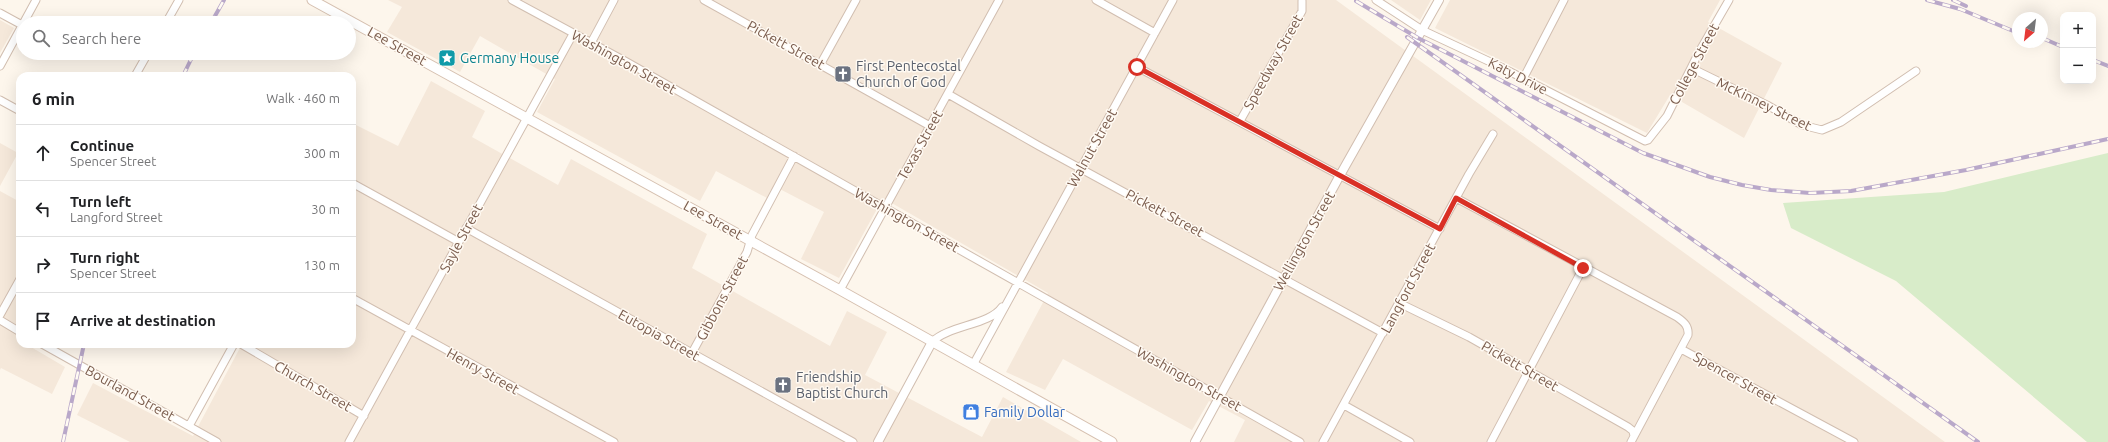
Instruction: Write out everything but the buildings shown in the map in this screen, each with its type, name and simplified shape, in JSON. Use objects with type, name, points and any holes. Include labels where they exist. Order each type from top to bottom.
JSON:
[{"type":"main road","name":"Lee Street","points":[[312,0],[341,16]]},
{"type":"main road","name":"Lee Street","points":[[356,24],[840,290],[1112,442]]},
{"type":"street","points":[[27,16],[36,0]]},
{"type":"street","points":[[170,16],[179,0]]},
{"type":"street","name":"Washington Street","points":[[512,0],[794,156],[1300,442]]},
{"type":"street","points":[[591,43],[614,0]]},
{"type":"street","name":"Pickett Street","points":[[704,0],[930,126]]},
{"type":"street","points":[[820,65],[856,0]]},
{"type":"street","name":"Texas Street","points":[[840,290],[999,0]]},
{"type":"street","points":[[1096,0],[1155,33]]},
{"type":"street","name":"Walnut Street","points":[[973,365],[1017,282],[1173,0]]},
{"type":"street","name":"Katy Drive","points":[[1376,0],[1422,30],[1645,141],[1659,127]]},
{"type":"street","name":"Wellington Street","points":[[1195,442],[1339,177],[1439,0]]},
{"type":"street","points":[[1523,79],[1564,0]]},
{"type":"street","name":"College Street","points":[[1659,127],[1667,116],[1729,0]]},
{"type":"street","name":"Speedway Street","points":[[1240,121],[1302,11],[1302,1]]},
{"type":"street","points":[[0,13],[16,21]]},
{"type":"street","name":"Sayle Street","points":[[349,442],[411,332],[466,228],[573,34]]},
{"type":"street","points":[[0,66],[16,35]]},
{"type":"street","points":[[137,72],[144,60]]},
{"type":"street","points":[[1137,67],[1240,121],[1339,177],[1440,229]]},
{"type":"street","name":"McKinney Street","points":[[1692,68],[1767,105],[1802,125],[1822,130],[1841,122],[1916,70]]},
{"type":"street","name":"Pickett Street","points":[[948,94],[1039,146],[1383,333]]},
{"type":"street","points":[[0,100],[16,109]]},
{"type":"street","name":"Langford Street","points":[[1323,442],[1456,198],[1493,134]]},
{"type":"street","name":"Gibbons Street","points":[[692,353],[747,252],[752,234],[794,156]]},
{"type":"street","points":[[356,186],[459,242]]},
{"type":"street","name":"Spencer Street","points":[[1456,198],[1583,268],[1682,320],[1689,330],[1681,348],[1854,442]]},
{"type":"street","name":"Eutopia Street","points":[[466,228],[853,442]]},
{"type":"street","points":[[1491,442],[1583,268]]},
{"type":"street","points":[[0,315],[16,286]]},
{"type":"street","name":"Walnut Street","points":[[932,342],[948,332],[999,311],[1010,296]]},
{"type":"street","name":"Henry Street","points":[[356,300],[411,332],[614,442]]},
{"type":"street","name":"Pickett Street","points":[[1399,303],[1469,337],[1528,372],[1628,427],[1633,431],[1632,439]]},
{"type":"street","points":[[0,320],[16,330]]},
{"type":"street","points":[[878,442],[932,342]]},
{"type":"street","name":"Bourland Street","points":[[49,348],[217,442]]},
{"type":"street","points":[[189,426],[232,348]]},
{"type":"street","name":"Church Street","points":[[248,348],[364,416]]},
{"type":"street","points":[[1632,439],[1681,348]]},
{"type":"street","points":[[1344,405],[1410,442]]},
{"type":"shaded area","points":[[388,0],[1336,0],[1945,442],[1234,442],[1245,420],[1209,401],[1192,430],[1063,359],[1045,390],[1006,372],[1048,293],[883,198],[839,278],[801,259],[824,212],[774,186],[767,198],[716,171],[700,201],[537,112],[555,79],[480,36],[460,72],[387,32],[402,7]]},
{"type":"shaded area","points":[[1391,0],[1431,0],[1420,20]]},
{"type":"shaded area","points":[[1450,0],[1720,0],[1708,22],[1782,63],[1744,138],[1670,95],[1647,133],[1435,28]]},
{"type":"shaded area","points":[[0,20],[14,28],[0,53]]},
{"type":"shaded area","points":[[431,81],[485,111],[472,137],[558,185],[571,159],[707,234],[692,268],[830,346],[847,311],[887,332],[865,375],[982,437],[1003,397],[1081,442],[130,442],[77,415],[93,383],[193,436],[240,348],[356,348],[356,125],[398,146]]},
{"type":"shaded area","points":[[0,143],[16,152],[16,157],[0,186]]},
{"type":"shaded area","points":[[0,191],[16,200],[16,348],[33,348],[65,367],[52,394],[1,368],[0,370]]},
{"type":"green space","points":[[2108,153],[2108,442],[2087,442],[1896,281],[1791,228],[1783,203],[1944,192]]},
{"type":"railway","points":[[215,16],[224,0]]},
{"type":"railway","points":[[1927,0],[1960,9],[2012,31]]},
{"type":"railway","points":[[1953,0],[1966,6]]},
{"type":"railway","points":[[1356,1],[1418,38],[1643,153],[1710,177],[1742,185],[1771,190],[1810,193],[1851,191],[1966,170],[2108,139]]},
{"type":"railway","points":[[1407,37],[1978,442]]},
{"type":"railway","points":[[2048,41],[2060,46]]},
{"type":"railway","points":[[185,72],[191,60]]},
{"type":"railway","points":[[2096,61],[2108,66]]},
{"type":"railway","points":[[63,442],[83,348]]},
{"type":"place","name":"Germany House","points":[[447,58]]},
{"type":"place","name":"First Pentecostal Church of God","points":[[843,74]]},
{"type":"place","name":"Friendship Baptist Church","points":[[783,385]]},
{"type":"place","name":"Family Dollar","points":[[971,412]]},
{"type":"route","points":[[1137,67],[1240,121],[1339,177],[1440,229],[1456,198],[1583,268]]}]
